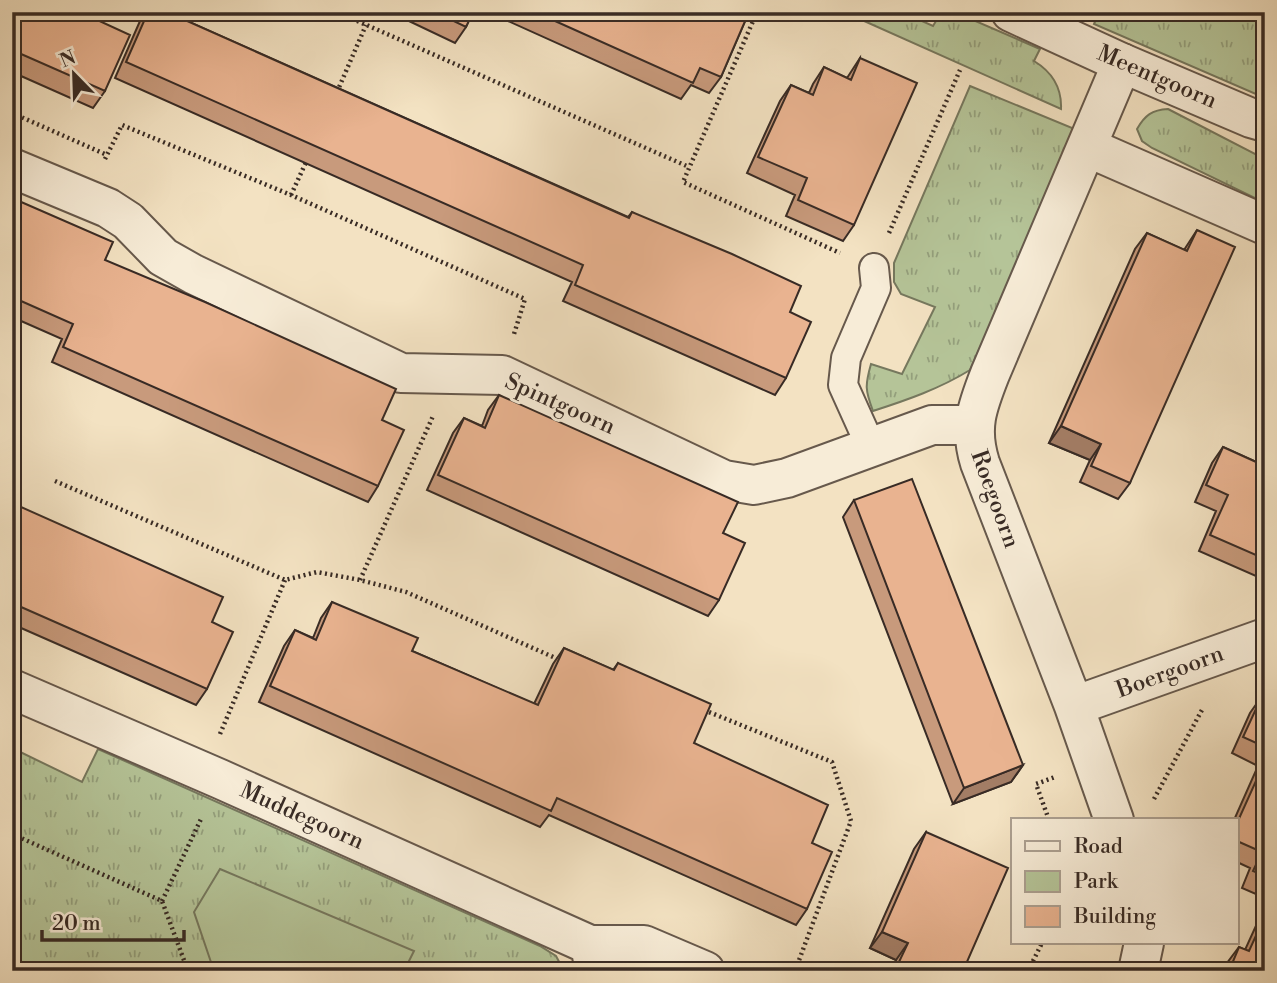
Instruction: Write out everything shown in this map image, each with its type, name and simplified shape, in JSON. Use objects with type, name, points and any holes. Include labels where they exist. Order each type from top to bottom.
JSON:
[{"type":"street","name":"Meentgoorn","points":[[1011,12],[1122,63],[1265,122]]},
{"type":"street","name":"Roegoorn","points":[[1122,63],[990,374],[974,425],[974,446],[1074,706],[1132,814]]},
{"type":"street","points":[[1087,147],[1265,225]]},
{"type":"street","name":"Spintgoorn","points":[[12,167],[108,208],[128,221],[163,257],[193,274],[401,373],[502,375],[724,480],[754,485],[787,478],[932,425],[974,425]]},
{"type":"street","name":"Boergoorn","points":[[1074,706],[1250,643]]},
{"type":"street","name":"Muddegoorn","points":[[12,689],[211,776],[593,958],[644,944],[705,971]]},
{"type":"street","points":[[1138,971],[1144,944]]},
{"type":"lane","points":[[871,447],[843,385],[846,358],[876,288],[874,268]]},
{"type":"path","points":[[337,12],[689,167]]},
{"type":"path","points":[[757,12],[683,182],[874,268],[960,70]]},
{"type":"path","points":[[334,98],[366,25]]},
{"type":"path","points":[[12,113],[107,155]]},
{"type":"path","points":[[88,199],[122,125],[291,195],[525,299],[502,375]]},
{"type":"path","points":[[291,195],[307,159]]},
{"type":"path","points":[[360,580],[452,374]]},
{"type":"path","points":[[55,481],[285,580],[317,572],[406,592],[563,662]]},
{"type":"path","points":[[188,971],[162,901],[285,580]]},
{"type":"path","points":[[1132,814],[1250,643]]},
{"type":"path","points":[[703,710],[832,762],[851,821],[795,971]]},
{"type":"path","points":[[12,834],[162,901]]},
{"type":"path","points":[[1028,971],[1042,944]]},
{"type":"green space","points":[[844,12],[902,12],[933,26],[936,21],[957,13],[1040,49],[1034,61],[1055,81],[1060,94],[1061,109]]},
{"type":"green space","points":[[1099,12],[1265,12],[1265,98],[1094,24]]},
{"type":"green space","points":[[970,86],[1077,130],[970,370],[935,388],[873,411],[867,388],[871,364],[902,374],[935,307],[901,294],[894,282],[894,263]]},
{"type":"green space","points":[[1168,109],[1265,159],[1265,203],[1142,141],[1137,129],[1143,120],[1153,112]]},
{"type":"green space","points":[[12,748],[82,782],[98,749],[540,946],[556,956],[564,971],[12,971]]},
{"type":"green space","points":[[220,869],[414,951],[404,971],[214,971],[194,912]]},
{"type":"building","points":[[12,12],[80,12],[130,35],[105,91],[12,50]]},
{"type":"building","points":[[148,12],[167,12],[629,218],[632,212],[801,286],[790,312],[811,322],[786,378],[575,285],[583,265],[126,62]]},
{"type":"building","points":[[435,12],[473,12],[466,27]]},
{"type":"building","points":[[535,12],[749,12],[721,77],[700,68],[693,83]]},
{"type":"building","points":[[860,58],[917,83],[854,225],[798,200],[807,178],[758,157],[791,85],[813,95],[824,67],[851,80]]},
{"type":"building","points":[[12,198],[113,242],[105,260],[205,302],[396,389],[382,420],[404,430],[378,486],[63,347],[73,324],[12,297]]},
{"type":"building","points":[[1197,230],[1235,247],[1130,483],[1091,466],[1101,444],[1061,426],[1147,233],[1187,251]]},
{"type":"building","points":[[499,395],[738,502],[723,533],[745,543],[719,600],[438,475],[464,418],[485,428]]},
{"type":"building","points":[[1223,447],[1265,466],[1265,559],[1210,535],[1228,495],[1206,485]]},
{"type":"building","points":[[912,479],[1023,765],[964,788],[854,500]]},
{"type":"building","points":[[12,503],[223,597],[212,622],[233,632],[207,689],[12,603]]},
{"type":"building","points":[[332,602],[418,638],[412,651],[538,705],[564,648],[614,670],[618,663],[711,704],[694,743],[828,805],[812,843],[832,852],[807,909],[557,798],[551,811],[270,686],[295,630],[316,640]]},
{"type":"building","points":[[1262,696],[1265,698],[1265,747],[1243,737]]},
{"type":"building","points":[[1265,761],[1265,876],[1253,871],[1262,852],[1238,841],[1238,821]]},
{"type":"building","points":[[926,832],[1008,868],[963,971],[913,971],[898,964],[908,943],[882,932]]},
{"type":"building","points":[[1265,916],[1265,971],[1229,971],[1239,947],[1249,951]]}]
